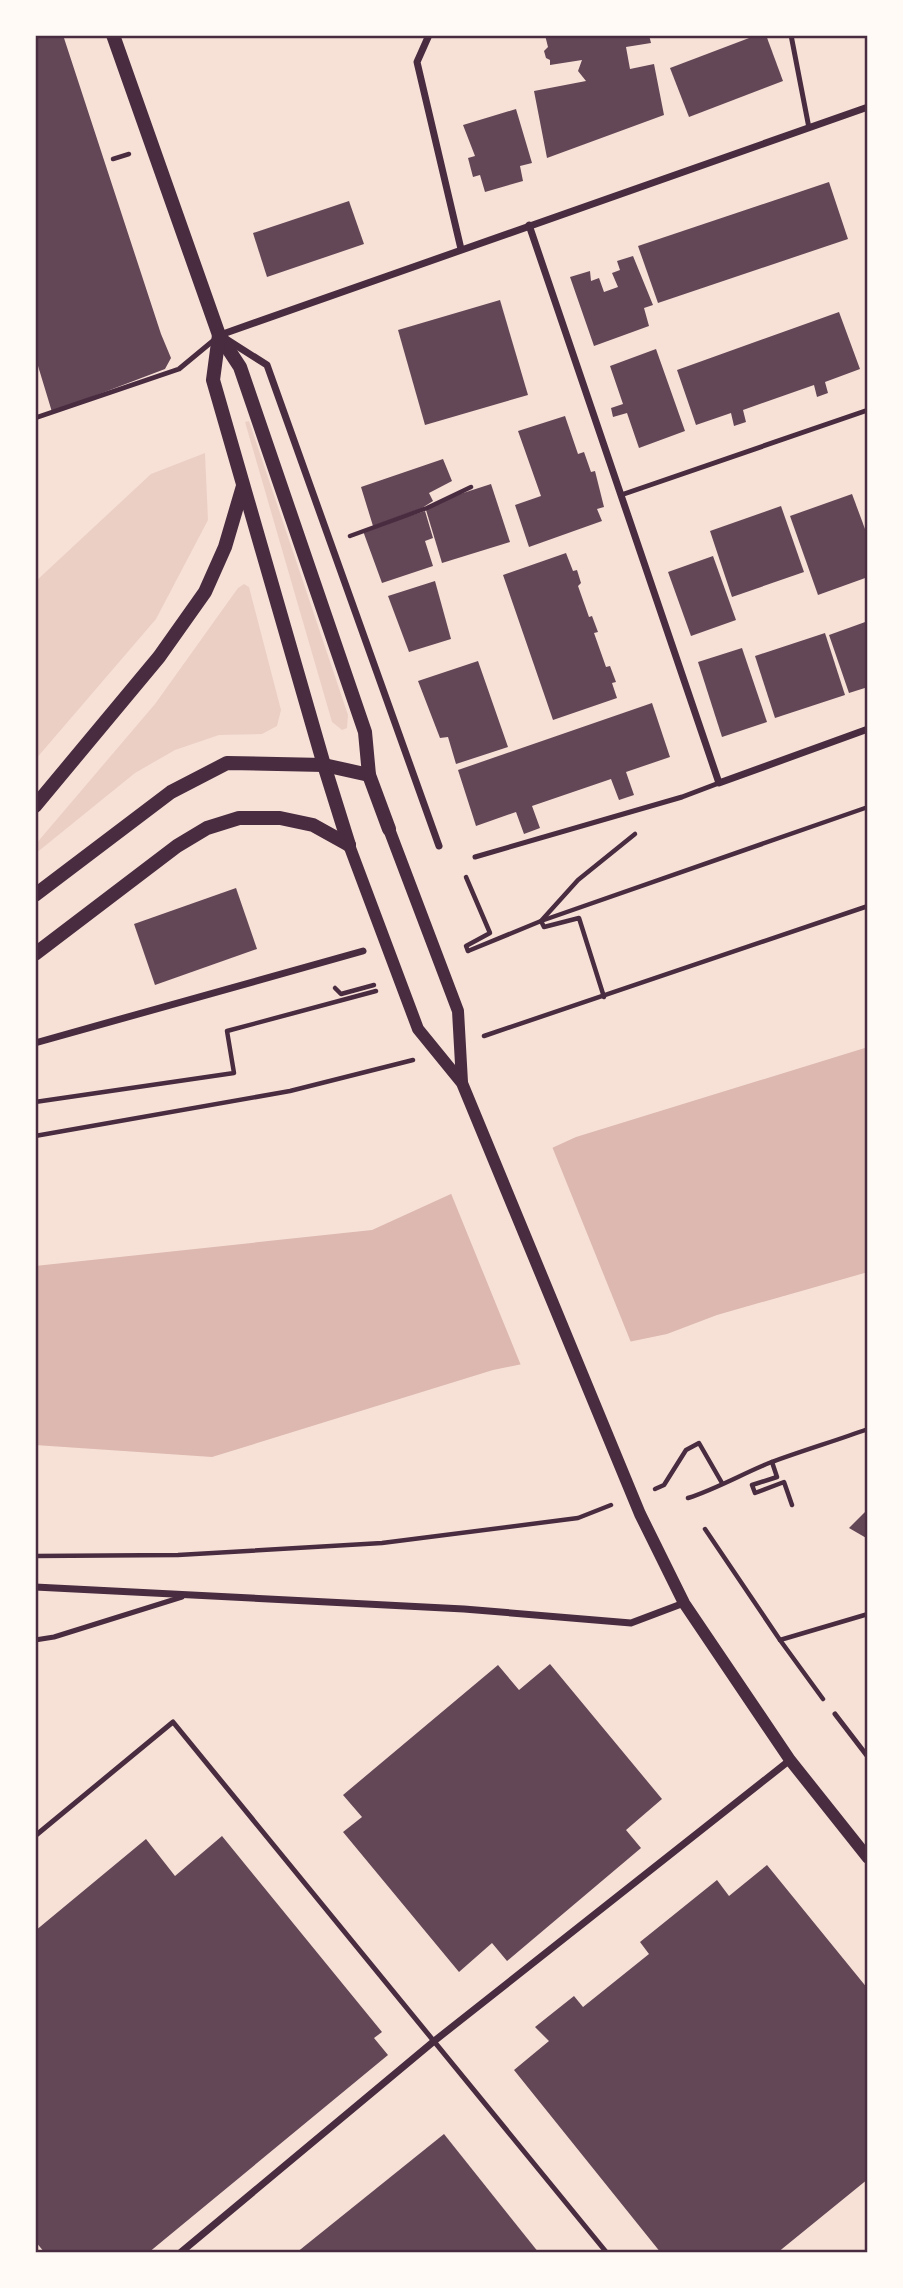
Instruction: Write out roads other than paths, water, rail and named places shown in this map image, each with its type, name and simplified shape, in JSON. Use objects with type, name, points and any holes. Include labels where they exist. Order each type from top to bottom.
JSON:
[{"type":"main road","points":[[113,35],[219,335],[240,367],[365,732],[369,775],[389,828]]},
{"type":"main road","points":[[219,335],[213,380],[349,845]]},
{"type":"main road","points":[[35,806],[159,657],[205,592],[225,547],[244,485]]},
{"type":"main road","points":[[35,895],[171,792],[227,763],[324,765],[369,775]]},
{"type":"main road","points":[[35,954],[177,846],[206,828],[239,818],[279,818],[313,825],[349,845]]},
{"type":"street","points":[[429,35],[417,62],[461,249]]},
{"type":"street","points":[[219,335],[868,107]]},
{"type":"street","points":[[529,225],[719,783],[868,729]]},
{"type":"street","points":[[219,335],[267,365],[439,846]]},
{"type":"street","points":[[389,828],[458,1012],[462,1083]]},
{"type":"street","points":[[349,845],[418,1029],[462,1083],[640,1514],[684,1603],[790,1760],[868,1858]]},
{"type":"street","points":[[35,1043],[363,951]]},
{"type":"street","points":[[35,1587],[464,1609],[631,1623],[684,1603]]},
{"type":"street","points":[[180,2253],[433,2042],[790,1760]]},
{"type":"lane","points":[[790,35],[809,128]]},
{"type":"lane","points":[[35,418],[179,369],[219,335]]},
{"type":"lane","points":[[621,495],[868,410]]},
{"type":"lane","points":[[475,857],[682,797],[719,783]]},
{"type":"lane","points":[[35,1640],[54,1637],[189,1595]]},
{"type":"lane","points":[[835,1714],[868,1757]]},
{"type":"lane","points":[[35,1836],[173,1722],[607,2253]]}]
